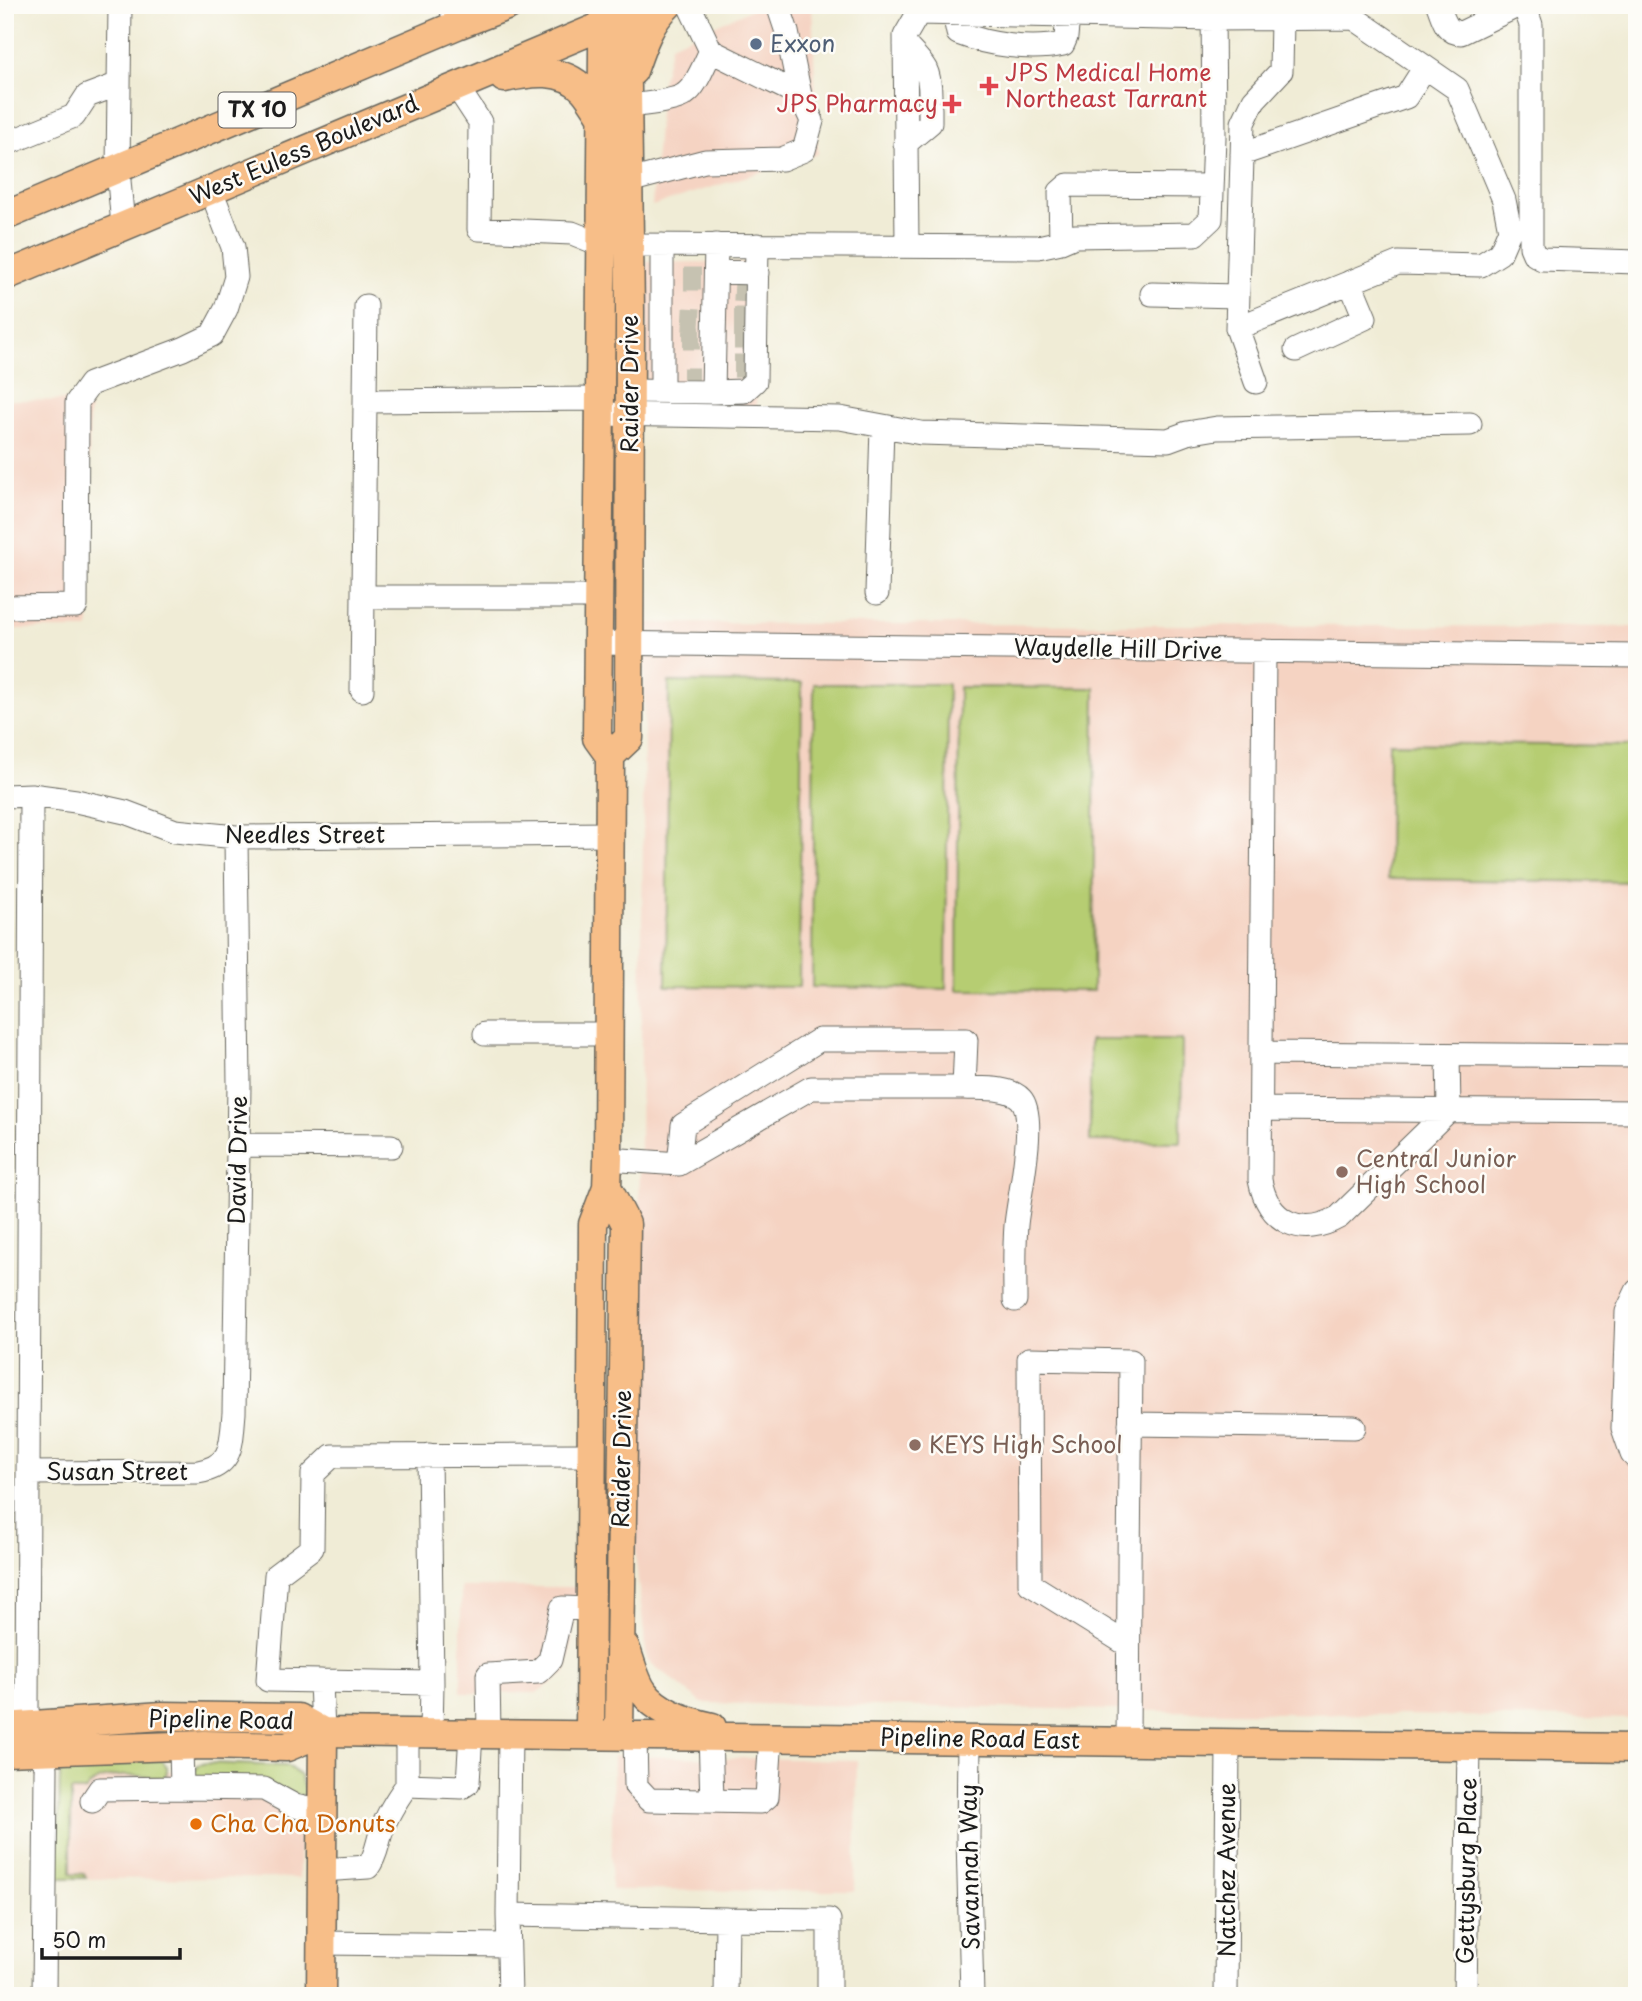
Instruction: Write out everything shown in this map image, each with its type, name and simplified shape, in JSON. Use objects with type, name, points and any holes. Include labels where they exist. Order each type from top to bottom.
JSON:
[{"type":"main road","name":"TX 10","points":[[5,216],[118,169],[454,15],[509,5]]},
{"type":"main road","points":[[457,87],[531,72],[553,74],[566,77],[614,113],[629,84],[643,40],[661,11],[668,5]]},
{"type":"main road","name":"Raider Drive","points":[[590,1734],[593,1224],[607,1187],[608,1159],[610,755],[597,738],[602,245],[622,11]]},
{"type":"main road","name":"West Euless Boulevard","points":[[5,276],[457,87],[622,11]]},
{"type":"main road","name":"Raider Drive","points":[[610,755],[629,738],[629,181],[614,113]]},
{"type":"main road","points":[[602,245],[629,245]]},
{"type":"main road","name":"Raider Drive","points":[[607,1187],[626,1224],[619,1634],[627,1734]]},
{"type":"main road","points":[[591,1534],[621,1534]]},
{"type":"main road","points":[[619,1634],[644,1693],[659,1706],[692,1723],[758,1736]]},
{"type":"main road","name":"Pipeline Road","points":[[18,1726],[162,1716],[298,1717],[323,1732]]},
{"type":"main road","points":[[321,1996],[323,1732]]},
{"type":"main road","name":"Pipeline Road","points":[[5,1752],[181,1746],[287,1747],[323,1732]]},
{"type":"main road","name":"Pipeline Road East","points":[[323,1732],[1637,1748]]},
{"type":"street","points":[[120,5],[118,169],[123,226]]},
{"type":"street","points":[[689,5],[711,51],[800,95]]},
{"type":"street","points":[[629,181],[705,161],[782,159],[804,150],[812,121],[800,95],[787,32],[778,5]]},
{"type":"street","points":[[1438,5],[1447,28],[1454,33],[1461,33],[1517,6],[1525,7],[1529,12],[1531,247],[1534,254],[1542,259],[1637,262]]},
{"type":"street","points":[[907,245],[905,36],[921,9],[954,14],[1069,11],[1213,12],[1282,20],[1354,18],[1457,89],[1504,200],[1510,230],[1500,253],[1481,265],[1398,263],[1237,328]]},
{"type":"street","points":[[954,14],[958,33],[972,38],[1020,46],[1049,47],[1063,44],[1069,11]]},
{"type":"street","points":[[629,245],[1038,247],[1075,236],[1195,234],[1211,219],[1214,137],[1213,12]]},
{"type":"street","points":[[1256,382],[1237,328],[1243,123],[1254,100],[1281,71],[1282,20]]},
{"type":"street","points":[[905,45],[923,64],[930,77],[930,123],[905,144]]},
{"type":"street","points":[[614,113],[673,100],[686,94],[711,51]]},
{"type":"street","points":[[1242,154],[1406,97],[1425,67]]},
{"type":"street","points":[[8,143],[74,116],[87,96],[119,84]]},
{"type":"street","points":[[457,87],[480,122],[479,229],[572,233],[602,245]]},
{"type":"street","points":[[1061,242],[1060,192],[1068,185],[1211,186]]},
{"type":"street","points":[[5,607],[76,606],[77,402],[90,384],[183,349],[212,335],[226,309],[236,277],[233,247],[211,190]]},
{"type":"street","points":[[662,245],[711,329]]},
{"type":"street","points":[[711,329],[716,245]]},
{"type":"street","points":[[630,403],[711,329],[757,245]]},
{"type":"street","points":[[1296,350],[1366,318],[1350,282]]},
{"type":"street","points":[[1152,294],[1238,296]]},
{"type":"street","points":[[362,690],[366,306]]},
{"type":"street","points":[[365,401],[600,406],[630,403],[840,418],[920,433],[1168,440],[1187,433],[1217,428],[1470,424]]},
{"type":"street","points":[[877,593],[882,427]]},
{"type":"street","points":[[363,597],[598,597]]},
{"type":"street","name":"Waydelle Hill Drive","points":[[598,643],[1637,656]]},
{"type":"street","points":[[1264,651],[1260,1180],[1270,1209],[1282,1219],[1311,1227],[1326,1224],[1339,1217],[1449,1110],[1448,1055]]},
{"type":"street","points":[[32,795],[27,1710],[18,1726],[46,1768],[44,1996]]},
{"type":"street","name":"Needles Street","points":[[5,796],[32,795],[76,801],[125,812],[175,831],[236,837],[609,834]]},
{"type":"street","name":"David Drive","points":[[206,1471],[221,1464],[230,1452],[234,1413],[238,1145],[236,837]]},
{"type":"street","points":[[485,1034],[608,1034]]},
{"type":"street","points":[[679,1164],[683,1125],[819,1040],[966,1041],[964,1088]]},
{"type":"street","points":[[1261,1053],[1637,1056]]},
{"type":"street","points":[[608,1159],[679,1164],[811,1088],[964,1088],[1013,1094],[1022,1100],[1028,1134],[1016,1225],[1015,1300]]},
{"type":"street","points":[[1261,1109],[1637,1112]]},
{"type":"street","points":[[238,1145],[391,1146]]},
{"type":"street","points":[[1637,1290],[1627,1312],[1623,1428],[1632,1454],[1637,1459]]},
{"type":"street","points":[[1128,1645],[1030,1584],[1029,1359],[1130,1361],[1128,1743]]},
{"type":"street","points":[[1130,1424],[1354,1427]]},
{"type":"street","points":[[322,1870],[368,1867],[375,1858],[382,1830],[395,1801],[407,1785],[432,1683],[429,1455]]},
{"type":"street","points":[[432,1683],[268,1680],[276,1575],[312,1549],[313,1474],[332,1456],[591,1455]]},
{"type":"street","name":"Susan Street","points":[[28,1473],[206,1471]]},
{"type":"street","points":[[510,1996],[508,1915],[490,1733],[488,1675],[538,1672],[550,1660],[562,1608],[590,1609]]},
{"type":"street","points":[[321,1681],[323,1732]]},
{"type":"street","points":[[407,1785],[462,1787],[468,1783],[490,1733]]},
{"type":"street","points":[[627,1734],[636,1786],[649,1800],[761,1802],[767,1797],[758,1736]]},
{"type":"street","points":[[710,1735],[712,1801]]},
{"type":"street","name":"Savannah Way","points":[[969,1739],[968,1838],[972,1996]]},
{"type":"street","name":"Natchez Avenue","points":[[1226,1996],[1228,1744]]},
{"type":"street","points":[[181,1746],[182,1788]]},
{"type":"street","name":"Gettysburg Place","points":[[1465,1996],[1469,1746]]},
{"type":"street","points":[[92,1801],[100,1789],[260,1789],[284,1810],[300,1808],[322,1812]]},
{"type":"street","points":[[508,1915],[829,1920],[829,1996]]},
{"type":"street","points":[[726,1996],[727,1919]]},
{"type":"street","points":[[321,1943],[508,1945]]},
{"type":"shaded area","points":[[761,5],[812,5],[818,154],[652,206],[661,86],[671,45]]},
{"type":"shaded area","points":[[647,262],[761,263],[756,406],[646,405]]},
{"type":"shaded area","points":[[5,400],[89,401],[89,629],[5,629]]},
{"type":"shaded area","name":"Central Junior High School","points":[[645,623],[1637,627],[1637,1719],[702,1703],[647,1660],[636,1561]]},
{"type":"shaded area","points":[[461,1587],[577,1587],[566,1673],[537,1693],[461,1693]]},
{"type":"shaded area","points":[[613,1756],[857,1760],[855,1891],[611,1890]]},
{"type":"shaded area","points":[[60,1772],[262,1772],[300,1789],[299,1878],[57,1879]]},
{"type":"green space","points":[[669,682],[802,683],[799,987],[666,986]]},
{"type":"green space","points":[[814,684],[948,684],[946,989],[812,987]]},
{"type":"green space","points":[[959,687],[1095,688],[1093,991],[957,990]]},
{"type":"green space","points":[[1389,743],[1637,746],[1637,882],[1388,879]]},
{"type":"green space","points":[[1090,1040],[1182,1040],[1181,1142],[1090,1141]]},
{"type":"green space","points":[[161,1759],[167,1768],[164,1778],[110,1777],[92,1784],[86,1791],[71,1791],[71,1873],[84,1874],[86,1878],[57,1878],[60,1772],[72,1763]]},
{"type":"green space","points":[[198,1765],[288,1766],[300,1776],[305,1793],[301,1796],[196,1777],[193,1774]]},
{"type":"tunnel","points":[[684,279],[701,279]]},
{"type":"tunnel","points":[[734,290],[751,291]]},
{"type":"tunnel","points":[[683,319],[700,320]]},
{"type":"tunnel","points":[[734,319],[751,319]]},
{"type":"tunnel","points":[[683,338],[700,338]]},
{"type":"tunnel","points":[[734,338],[751,338]]},
{"type":"tunnel","points":[[734,366],[751,366]]},
{"type":"tunnel","points":[[683,379],[699,379]]},
{"type":"place","name":"Exxon","points":[[756,44]]},
{"type":"place","name":"JPS Medical Home Northeast Tarrant","points":[[989,86]]},
{"type":"place","name":"JPS Pharmacy","points":[[952,104]]},
{"type":"place","name":"Central Junior High School","points":[[1342,1172]]},
{"type":"place","name":"KEYS High School","points":[[915,1445]]},
{"type":"place","name":"Cha Cha Donuts","points":[[196,1824]]}]
